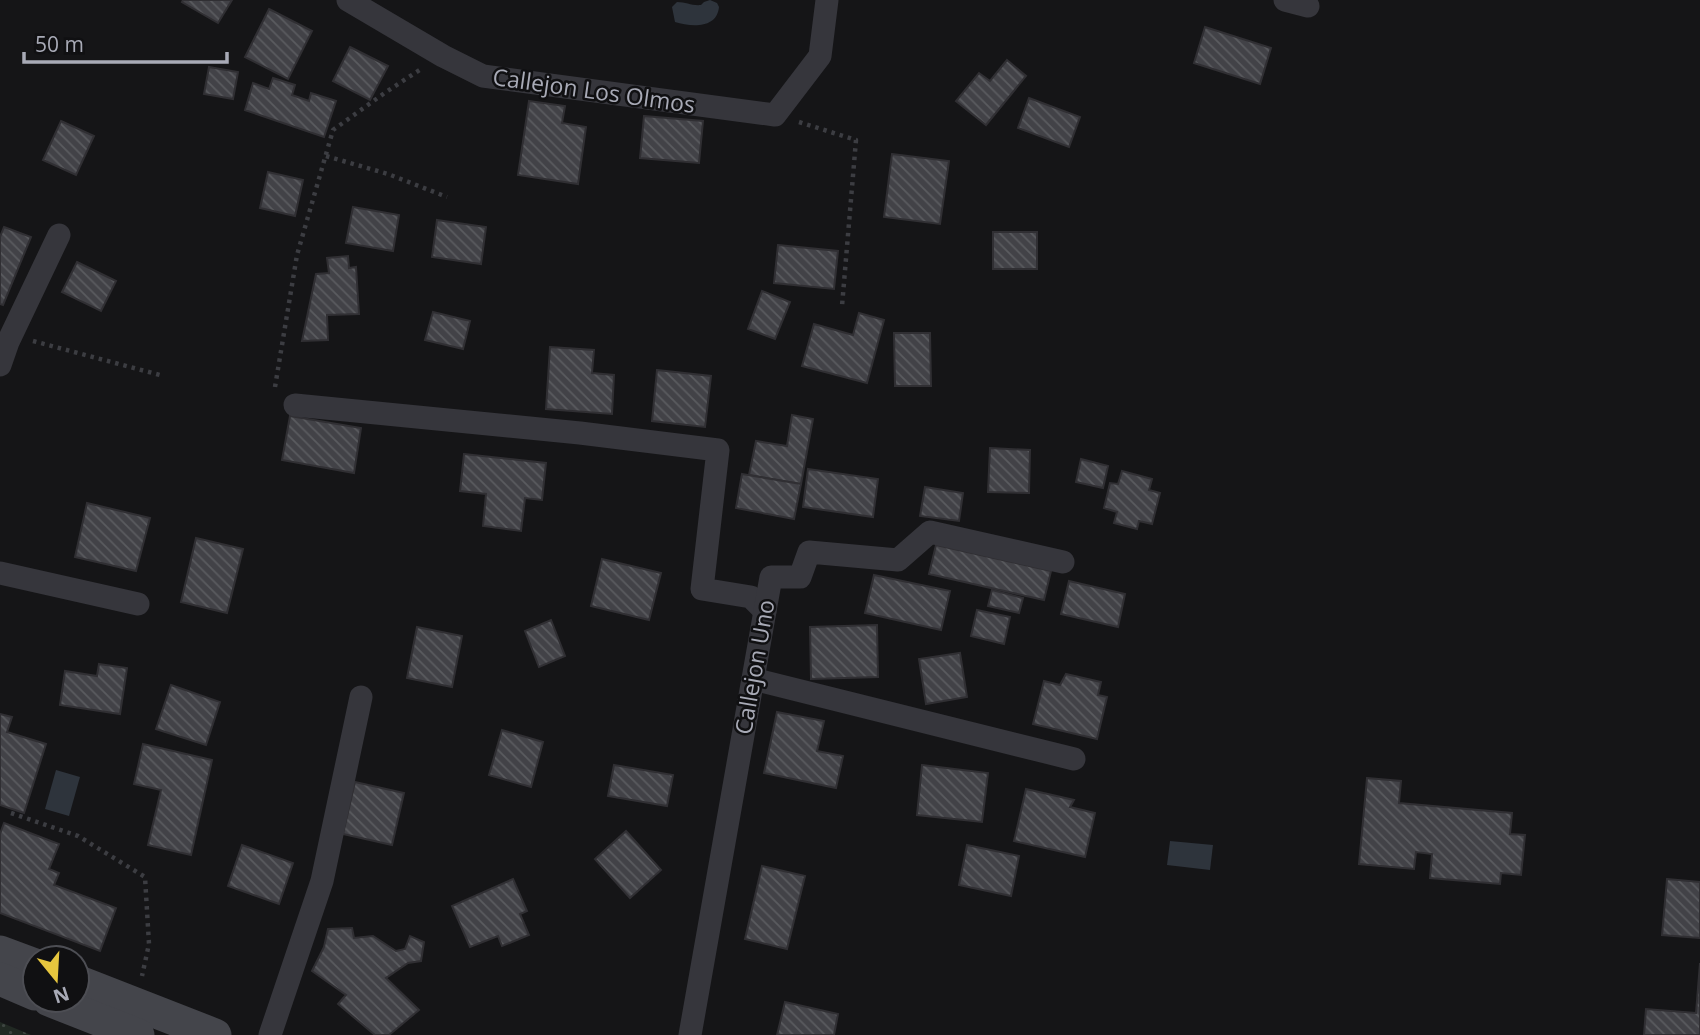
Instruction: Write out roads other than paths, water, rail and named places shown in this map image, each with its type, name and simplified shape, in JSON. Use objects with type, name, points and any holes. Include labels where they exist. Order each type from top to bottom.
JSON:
[{"type":"main road","points":[[0,952],[21,960]]},
{"type":"main road","points":[[0,979],[21,988]]},
{"type":"main road","points":[[91,993],[121,1019]]},
{"type":"main road","points":[[91,1011],[215,1035]]},
{"type":"street","name":"Callejon Los Olmos","points":[[348,0],[443,56],[483,76],[775,115],[820,56],[827,0]]},
{"type":"street","points":[[1285,0],[1308,6]]},
{"type":"street","points":[[3,350],[59,236]]},
{"type":"street","points":[[295,405],[580,433],[718,450],[702,589],[751,597],[765,611]]},
{"type":"street","name":"Callejon Uno","points":[[690,1035],[771,577],[800,577],[809,552],[898,560],[930,532],[1063,562]]},
{"type":"street","points":[[0,573],[138,604]]},
{"type":"street","points":[[753,679],[1074,759]]},
{"type":"street","points":[[270,1035],[322,881],[361,697]]}]
